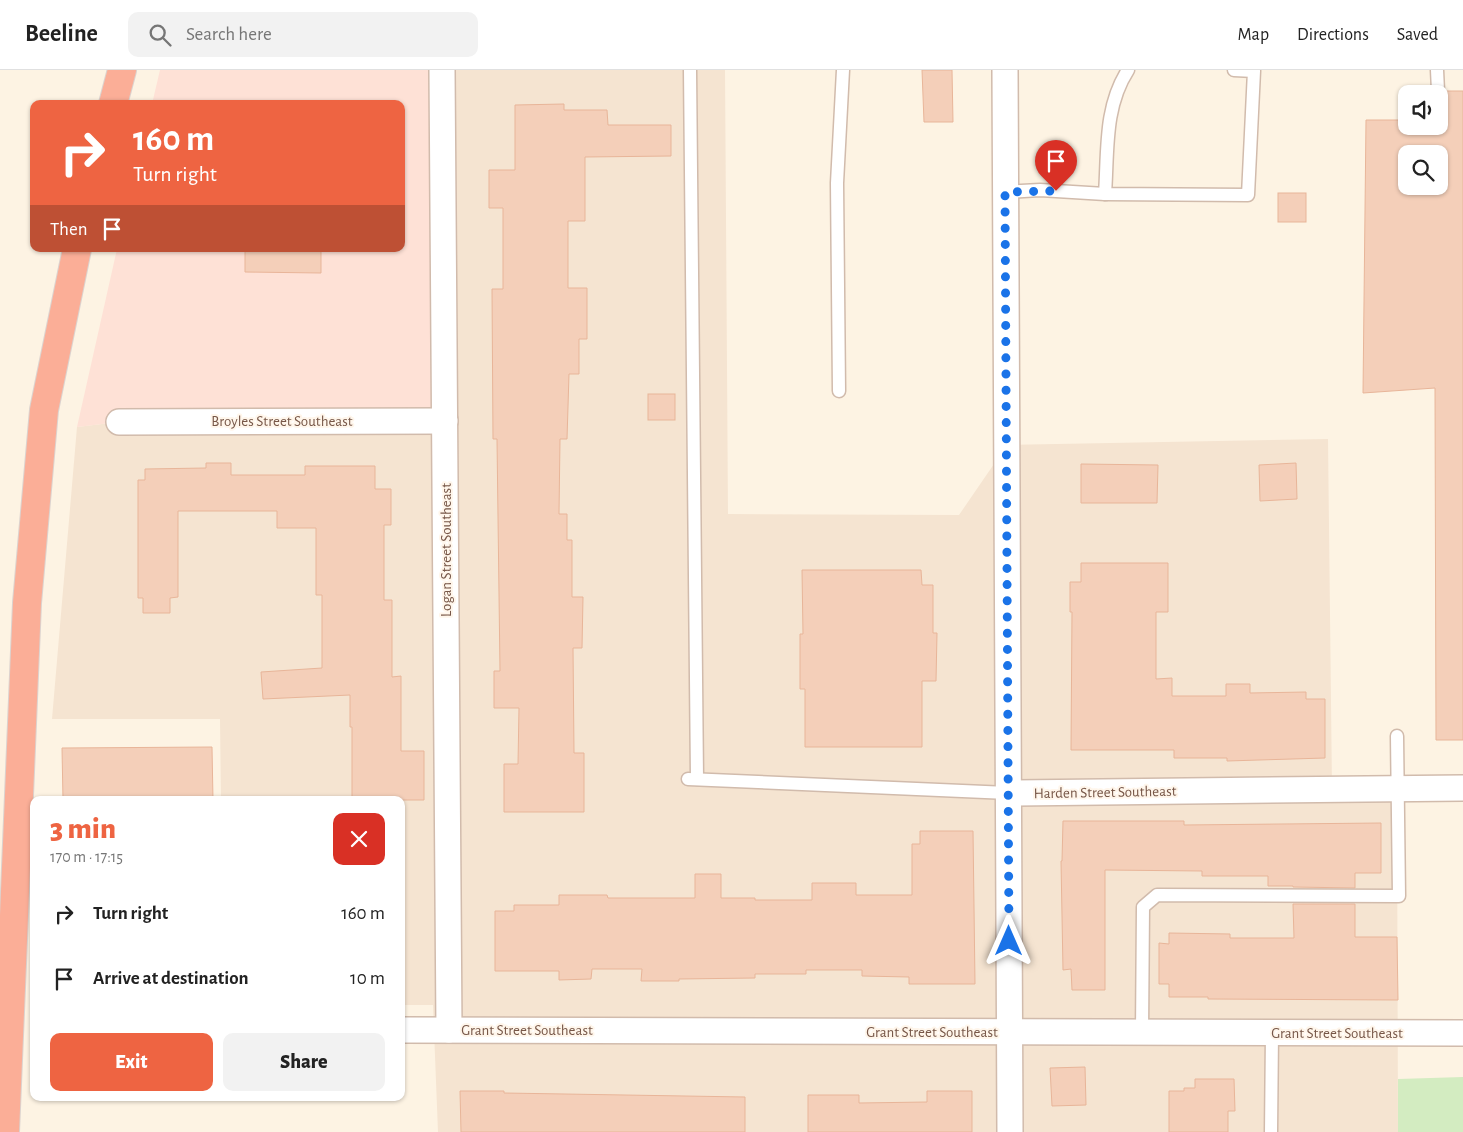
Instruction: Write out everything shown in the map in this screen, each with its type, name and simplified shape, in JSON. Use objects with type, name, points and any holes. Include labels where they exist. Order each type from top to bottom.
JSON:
[{"type":"highway","points":[[114,100],[122,70]]},
{"type":"highway","points":[[5,1132],[28,593],[44,410],[76,252]]},
{"type":"street","name":"Logan Street Southeast","points":[[442,70],[449,1030]]},
{"type":"street","points":[[1005,70],[1010,1132]]},
{"type":"street","name":"Broyles Street Southeast","points":[[119,422],[445,421]]},
{"type":"street","name":"Harden Street Southeast","points":[[1008,793],[1463,788]]},
{"type":"street","name":"Grant Street Southeast","points":[[405,1030],[1463,1033]]},
{"type":"lane","name":"Harden Street Southeast","points":[[690,70],[692,779],[1008,793]]},
{"type":"lane","points":[[839,391],[837,183],[843,70]]},
{"type":"lane","points":[[1105,194],[1110,117],[1118,85],[1128,70]]},
{"type":"lane","points":[[1005,192],[1040,190],[1105,194],[1248,195],[1254,71],[1234,70]]},
{"type":"lane","points":[[1437,70],[1438,85]]},
{"type":"lane","points":[[1142,1032],[1142,907],[1157,895],[1399,896],[1397,736]]},
{"type":"lane","points":[[1271,1132],[1272,1033]]},
{"type":"shaded area","points":[[160,70],[442,70],[445,421],[119,422],[77,427],[116,252],[405,252],[405,100],[153,100]]},
{"type":"shaded area","points":[[442,70],[725,70],[728,514],[959,515],[1007,445],[1328,439],[1332,789],[1397,789],[1398,1132],[438,1132],[433,1005],[405,1005],[405,796],[221,796],[220,719],[52,719],[77,427],[119,422],[445,420]]},
{"type":"green space","points":[[1463,1077],[1463,1132],[1398,1132],[1398,1079]]},
{"type":"building","points":[[922,70],[952,70],[953,122],[924,122]]},
{"type":"building","points":[[1448,91],[1463,91],[1463,740],[1436,740],[1435,388],[1363,393],[1366,120],[1398,120],[1398,135],[1448,135]]},
{"type":"building","points":[[564,104],[564,110],[607,110],[608,125],[671,125],[671,156],[585,157],[585,221],[568,221],[568,288],[587,288],[587,339],[579,339],[579,374],[569,374],[567,439],[560,439],[559,514],[567,514],[567,540],[572,540],[572,597],[583,597],[582,648],[573,648],[574,753],[584,753],[584,812],[504,812],[504,764],[518,764],[519,708],[494,708],[494,671],[500,671],[497,439],[493,439],[492,289],[503,289],[503,208],[489,208],[489,170],[515,170],[515,105]]},
{"type":"building","points":[[1278,193],[1306,193],[1306,222],[1278,222]]},
{"type":"building","points":[[245,252],[321,252],[321,273],[245,272]]},
{"type":"building","points":[[648,394],[675,394],[675,420],[648,420]]},
{"type":"building","points":[[206,463],[231,463],[231,475],[305,475],[305,466],[375,466],[375,489],[391,489],[391,525],[384,525],[384,600],[392,600],[392,677],[401,676],[401,751],[424,751],[424,800],[405,800],[405,796],[352,796],[350,695],[263,699],[261,672],[322,668],[322,595],[316,595],[316,528],[277,528],[277,511],[178,511],[178,597],[170,598],[170,613],[143,613],[143,598],[138,598],[138,480],[145,480],[145,469],[206,468]]},
{"type":"building","points":[[1296,463],[1297,499],[1260,501],[1259,465]]},
{"type":"building","points":[[1081,464],[1158,465],[1157,503],[1081,503]]},
{"type":"building","points":[[1081,563],[1168,563],[1168,612],[1156,612],[1156,679],[1172,678],[1172,696],[1226,696],[1226,684],[1250,684],[1250,693],[1306,692],[1306,699],[1325,699],[1325,758],[1227,761],[1227,758],[1174,758],[1174,750],[1071,750],[1072,612],[1070,612],[1070,582],[1081,582]]},
{"type":"building","points":[[802,570],[921,570],[922,585],[933,585],[933,633],[937,633],[936,681],[922,681],[922,747],[805,747],[805,689],[800,689],[800,634],[803,634]]},
{"type":"building","points":[[212,747],[213,796],[63,796],[62,748]]},
{"type":"building","points":[[1063,821],[1184,821],[1184,825],[1381,823],[1381,873],[1355,873],[1355,888],[1268,886],[1268,876],[1202,876],[1202,871],[1105,870],[1105,990],[1072,990],[1071,969],[1063,970],[1061,861]]},
{"type":"building","points":[[920,831],[973,831],[975,984],[909,984],[909,977],[862,976],[862,970],[806,970],[806,974],[755,974],[755,978],[679,979],[679,981],[641,981],[642,969],[592,969],[591,979],[559,980],[559,971],[495,971],[495,911],[514,911],[514,905],[559,905],[559,895],[607,895],[608,898],[695,898],[695,874],[721,874],[721,898],[812,900],[812,883],[856,883],[856,895],[912,895],[912,844],[920,844]]},
{"type":"building","points":[[1293,904],[1355,904],[1355,937],[1397,937],[1398,1000],[1169,997],[1169,984],[1159,984],[1159,943],[1169,944],[1169,933],[1230,934],[1230,938],[1294,938]]},
{"type":"building","points":[[1085,1067],[1086,1105],[1052,1106],[1050,1068]]},
{"type":"building","points":[[1195,1079],[1234,1079],[1235,1111],[1228,1111],[1228,1132],[1169,1132],[1169,1091],[1184,1091],[1184,1088],[1195,1088]]},
{"type":"building","points":[[460,1091],[745,1097],[745,1132],[461,1132]]},
{"type":"building","points":[[927,1091],[972,1091],[972,1132],[808,1132],[808,1095],[859,1095],[859,1103],[927,1102]]},
{"type":"route","points":[[1009,941],[1005,192],[1056,191]]}]
